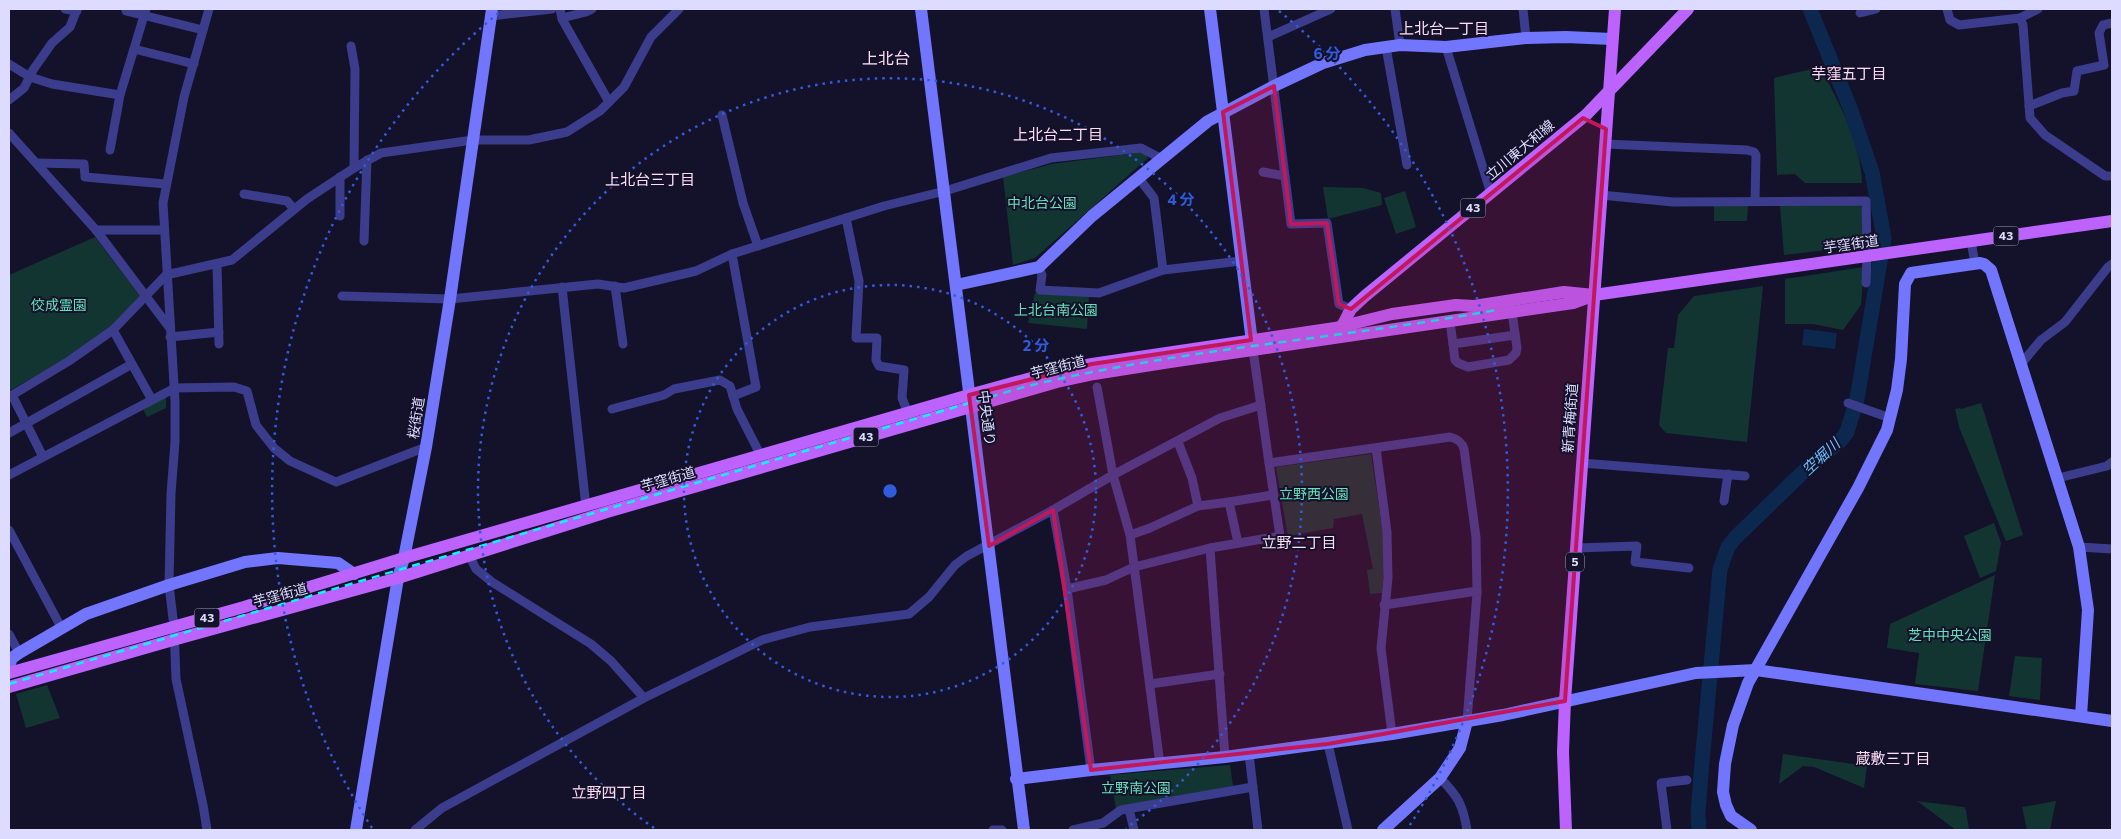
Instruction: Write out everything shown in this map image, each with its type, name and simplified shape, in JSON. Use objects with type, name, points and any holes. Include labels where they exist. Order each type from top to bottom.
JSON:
[{"type":"main road","name":"新青梅街道","points":[[1566,830],[1563,752],[1565,701],[1615,9]]},
{"type":"main road","name":"立川東大和線","points":[[1343,331],[1351,309],[1583,118],[1688,9]]},
{"type":"main road","points":[[1583,118],[1606,129]]},
{"type":"main road","name":"芋窪街道","points":[[1343,331],[1392,314],[1494,303],[1564,292],[1594,295],[2112,221]]},
{"type":"main road","name":"芋窪街道","points":[[9,687],[404,558],[908,413],[1094,374],[1252,345],[1343,331],[1450,321],[1574,303],[1594,295]]},
{"type":"main road","name":"芋窪街道","points":[[9,673],[398,578],[970,401]]},
{"type":"street","points":[[9,100],[24,88],[52,43],[70,27],[77,10],[66,9]]},
{"type":"street","points":[[207,830],[176,678],[169,585],[171,494],[176,442],[175,388],[169,327],[163,203],[184,97],[209,9]]},
{"type":"street","points":[[491,13],[552,9]]},
{"type":"street","points":[[592,9],[586,12],[561,13],[609,102]]},
{"type":"street","points":[[43,457],[10,396],[69,361],[113,330],[166,275],[232,260],[294,209],[340,177],[381,153],[473,140],[529,140],[567,132],[600,111],[624,87],[650,37],[679,9]]},
{"type":"street","name":"中央通り","points":[[921,9],[1016,779],[1024,830]]},
{"type":"street","points":[[1067,589],[1106,580],[1134,566],[1210,548],[1280,536],[1252,345],[1210,9]]},
{"type":"street","points":[[1264,9],[1291,224],[1327,223],[1339,304],[1351,309]]},
{"type":"street","points":[[1306,9],[1307,20]]},
{"type":"street","points":[[1268,37],[1331,9]]},
{"type":"street","points":[[1395,9],[1400,45]]},
{"type":"street","points":[[1522,9],[1526,38]]},
{"type":"street","points":[[1860,13],[1876,9]]},
{"type":"street","points":[[1947,9],[1950,20],[1959,25],[2020,18],[2038,9]]},
{"type":"street","points":[[126,11],[145,12],[203,30]]},
{"type":"street","points":[[110,150],[120,95],[145,12]]},
{"type":"street","name":"桜街道","points":[[356,830],[398,578],[404,558],[426,447],[450,299],[491,13]]},
{"type":"street","points":[[2020,18],[2024,25],[2030,118],[2046,135],[2105,176],[2112,176]]},
{"type":"street","points":[[2029,106],[2062,93],[2074,91],[2077,71],[2104,65],[2100,33],[2103,25],[2112,23]]},
{"type":"street","points":[[956,285],[1039,267],[1092,216],[1160,158],[1208,121],[1274,86],[1323,63],[1365,50],[1400,45],[1446,47],[1526,38],[1612,39]]},
{"type":"street","points":[[351,46],[355,69],[354,168]]},
{"type":"street","points":[[1386,47],[1407,165]]},
{"type":"street","points":[[1446,47],[1491,194]]},
{"type":"street","points":[[134,49],[194,64]]},
{"type":"street","points":[[9,64],[30,77],[52,84],[120,95]]},
{"type":"street","points":[[722,115],[744,203],[758,246]]},
{"type":"street","points":[[9,133],[96,230],[169,327]]},
{"type":"street","points":[[1605,144],[1747,150],[1754,152],[1756,155],[1755,201]]},
{"type":"street","points":[[342,296],[450,299],[598,284],[624,288],[696,271],[732,254],[884,206],[944,191],[1051,158],[1141,148],[1160,158]]},
{"type":"street","points":[[364,241],[367,160]]},
{"type":"street","points":[[36,163],[84,164],[85,177],[166,184]]},
{"type":"street","points":[[1263,172],[1285,176]]},
{"type":"street","points":[[340,177],[340,216]]},
{"type":"street","points":[[1138,177],[1154,198],[1162,270]]},
{"type":"street","points":[[244,194],[287,201],[294,209]]},
{"type":"street","points":[[1601,195],[1673,202],[1866,201],[1871,256],[1866,283]]},
{"type":"street","points":[[846,218],[859,281],[856,338],[876,338],[876,360],[879,366],[904,370],[902,398],[908,413]]},
{"type":"street","points":[[96,230],[163,230]]},
{"type":"street","points":[[1971,241],[1975,264]]},
{"type":"street","points":[[732,254],[756,386],[733,396]]},
{"type":"street","points":[[1039,267],[1042,275],[1040,290],[1099,293],[1162,270],[1242,261]]},
{"type":"street","points":[[217,264],[219,344]]},
{"type":"street","points":[[1751,830],[1731,816],[1726,805],[1724,792],[1725,764],[1733,725],[1748,683],[1858,488],[1874,457],[1890,418],[1902,359],[1906,280],[1911,273],[1975,264],[1984,264],[1991,270],[2079,547],[2088,610],[2081,716]]},
{"type":"street","points":[[2021,364],[2040,340],[2065,322],[2112,264]]},
{"type":"street","points":[[615,286],[623,344]]},
{"type":"street","points":[[562,287],[586,507]]},
{"type":"street","points":[[1450,321],[1455,360],[1463,366],[1468,367],[1513,358],[1517,348],[1512,312],[1505,305],[1494,303]]},
{"type":"street","points":[[113,330],[152,400]]},
{"type":"street","points":[[170,337],[219,332]]},
{"type":"street","points":[[1453,344],[1515,335]]},
{"type":"street","points":[[9,433],[132,364]]},
{"type":"street","points":[[612,409],[664,395],[674,389],[720,380],[730,386],[737,409],[761,456]]},
{"type":"street","points":[[9,475],[175,388],[234,387],[247,391],[256,425],[274,448],[290,461],[336,482],[426,447]]},
{"type":"street","points":[[1097,387],[1114,475],[1130,535],[1160,764]]},
{"type":"street","points":[[1848,403],[1890,418]]},
{"type":"street","points":[[415,830],[442,808],[644,698],[762,640],[810,627],[909,614],[929,597],[955,565],[1114,475],[1220,418],[1261,405]]},
{"type":"street","points":[[1269,463],[1450,438],[1456,438],[1463,445],[1475,531],[1477,591],[1467,721],[1460,748],[1440,778],[1395,826],[1383,830]]},
{"type":"street","points":[[1178,442],[1192,478],[1198,506]]},
{"type":"street","points":[[1376,448],[1388,540],[1388,578],[1382,631],[1382,666],[1392,734]]},
{"type":"street","points":[[2058,478],[2107,466],[2112,462]]},
{"type":"street","points":[[1582,463],[1745,476]]},
{"type":"street","points":[[1724,502],[1728,474]]},
{"type":"street","points":[[1130,535],[1198,506],[1273,495]]},
{"type":"street","points":[[1229,502],[1238,543]]},
{"type":"street","points":[[1053,510],[1067,589],[1092,770]]},
{"type":"street","points":[[9,530],[62,629]]},
{"type":"street","points":[[1576,548],[1637,546],[1635,562],[1689,568]]},
{"type":"street","points":[[2079,547],[2112,549]]},
{"type":"street","points":[[1210,548],[1226,757]]},
{"type":"street","points":[[469,555],[476,569],[492,582],[591,644],[611,661],[644,698]]},
{"type":"street","points":[[9,666],[12,658],[19,653],[86,614],[169,585],[245,562],[278,558],[338,563],[354,574]]},
{"type":"street","points":[[1384,605],[1477,591]]},
{"type":"street","points":[[9,634],[19,653]]},
{"type":"street","points":[[1016,779],[1226,757],[1328,744],[1467,721],[1696,673],[1718,671],[1756,670],[2112,720]]},
{"type":"street","points":[[1150,684],[1220,674]]},
{"type":"street","points":[[1328,744],[1348,830]]},
{"type":"street","points":[[1249,754],[1258,830]]},
{"type":"street","points":[[1440,778],[1456,793],[1464,810],[1467,830]]},
{"type":"street","points":[[1666,830],[1661,783],[1687,780]]},
{"type":"street","points":[[1073,830],[1103,824],[1121,810],[1253,787]]},
{"type":"street","points":[[1129,809],[1134,830]]},
{"type":"street","points":[[993,830],[1002,830]]},
{"type":"highlighted area","points":[[1274,86],[1291,224],[1327,223],[1339,304],[1351,309],[1583,118],[1606,129],[1565,701],[1328,744],[1091,770],[1053,510],[989,546],[969,395],[1092,364],[1251,340],[1223,112]]},
{"type":"green space","points":[[1820,67],[1848,123],[1858,153],[1862,183],[1805,183],[1795,174],[1777,175],[1774,78]]},
{"type":"green space","name":"中北台公園","points":[[1143,152],[1148,158],[1035,258],[1013,265],[1003,177],[1052,164]]},
{"type":"green space","points":[[1323,187],[1363,188],[1381,193],[1382,205],[1328,219]]},
{"type":"green space","points":[[1405,191],[1416,227],[1396,234],[1384,198]]},
{"type":"green space","points":[[1748,204],[1747,221],[1714,221],[1714,205]]},
{"type":"green space","points":[[1858,204],[1862,208],[1862,246],[1784,255],[1780,205]]},
{"type":"green space","name":"佼成霊園","points":[[95,237],[140,296],[110,329],[65,359],[9,391],[9,275]]},
{"type":"green space","points":[[1864,267],[1861,305],[1843,330],[1813,324],[1785,324],[1785,279]]},
{"type":"green space","points":[[1763,286],[1747,442],[1666,433],[1659,425],[1668,348],[1674,348],[1678,315],[1694,296]]},
{"type":"green space","name":"上北台南公園","points":[[1035,293],[1089,296],[1087,329],[1028,323]]},
{"type":"green space","points":[[166,391],[166,408],[147,417],[141,405]]},
{"type":"green space","points":[[1981,403],[2023,535],[2006,541],[1959,427],[1955,409]]},
{"type":"green space","name":"立野西公園","points":[[1371,454],[1386,553],[1382,593],[1370,594],[1367,570],[1373,569],[1362,514],[1334,519],[1333,528],[1288,536],[1276,467]]},
{"type":"green space","points":[[1994,523],[2001,543],[1996,571],[1980,578],[1964,536]]},
{"type":"green space","name":"芝中中央公園","points":[[1995,575],[1978,691],[1915,684],[1919,653],[1887,648],[1890,624]]},
{"type":"green space","points":[[2015,656],[2042,658],[2040,700],[2009,696]]},
{"type":"green space","points":[[47,685],[60,718],[26,728],[16,694]]},
{"type":"green space","points":[[1783,754],[1867,766],[1864,788],[1814,767],[1803,766],[1779,784]]},
{"type":"green space","name":"立野南公園","points":[[1230,765],[1233,786],[1116,809],[1110,775]]},
{"type":"green space","points":[[1917,801],[1964,807],[1969,830],[1956,830]]},
{"type":"green space","points":[[2056,801],[2050,830],[2027,830],[2022,807]]},
{"type":"water","points":[[1804,329],[1837,333],[1835,349],[1802,345]]},
{"type":"waterway","name":"空堀川","points":[[1699,830],[1698,814],[1701,773],[1720,569],[1728,547],[1735,538],[1802,473],[1841,440],[1847,432],[1857,399],[1884,238],[1872,172],[1850,108],[1810,9]]},
{"type":"railway","points":[[9,684],[1024,387],[1141,363],[1496,310]]},
{"type":"district","name":"上北台一丁目","points":[[1444,29]]},
{"type":"district","name":"上北台","points":[[886,58]]},
{"type":"district","name":"芋窪五丁目","points":[[1849,74]]},
{"type":"district","name":"上北台二丁目","points":[[1058,135]]},
{"type":"district","name":"上北台三丁目","points":[[650,180]]},
{"type":"district","name":"立野二丁目","points":[[1299,543]]},
{"type":"district","name":"蔵敷三丁目","points":[[1893,759]]},
{"type":"district","name":"立野四丁目","points":[[609,793]]}]
